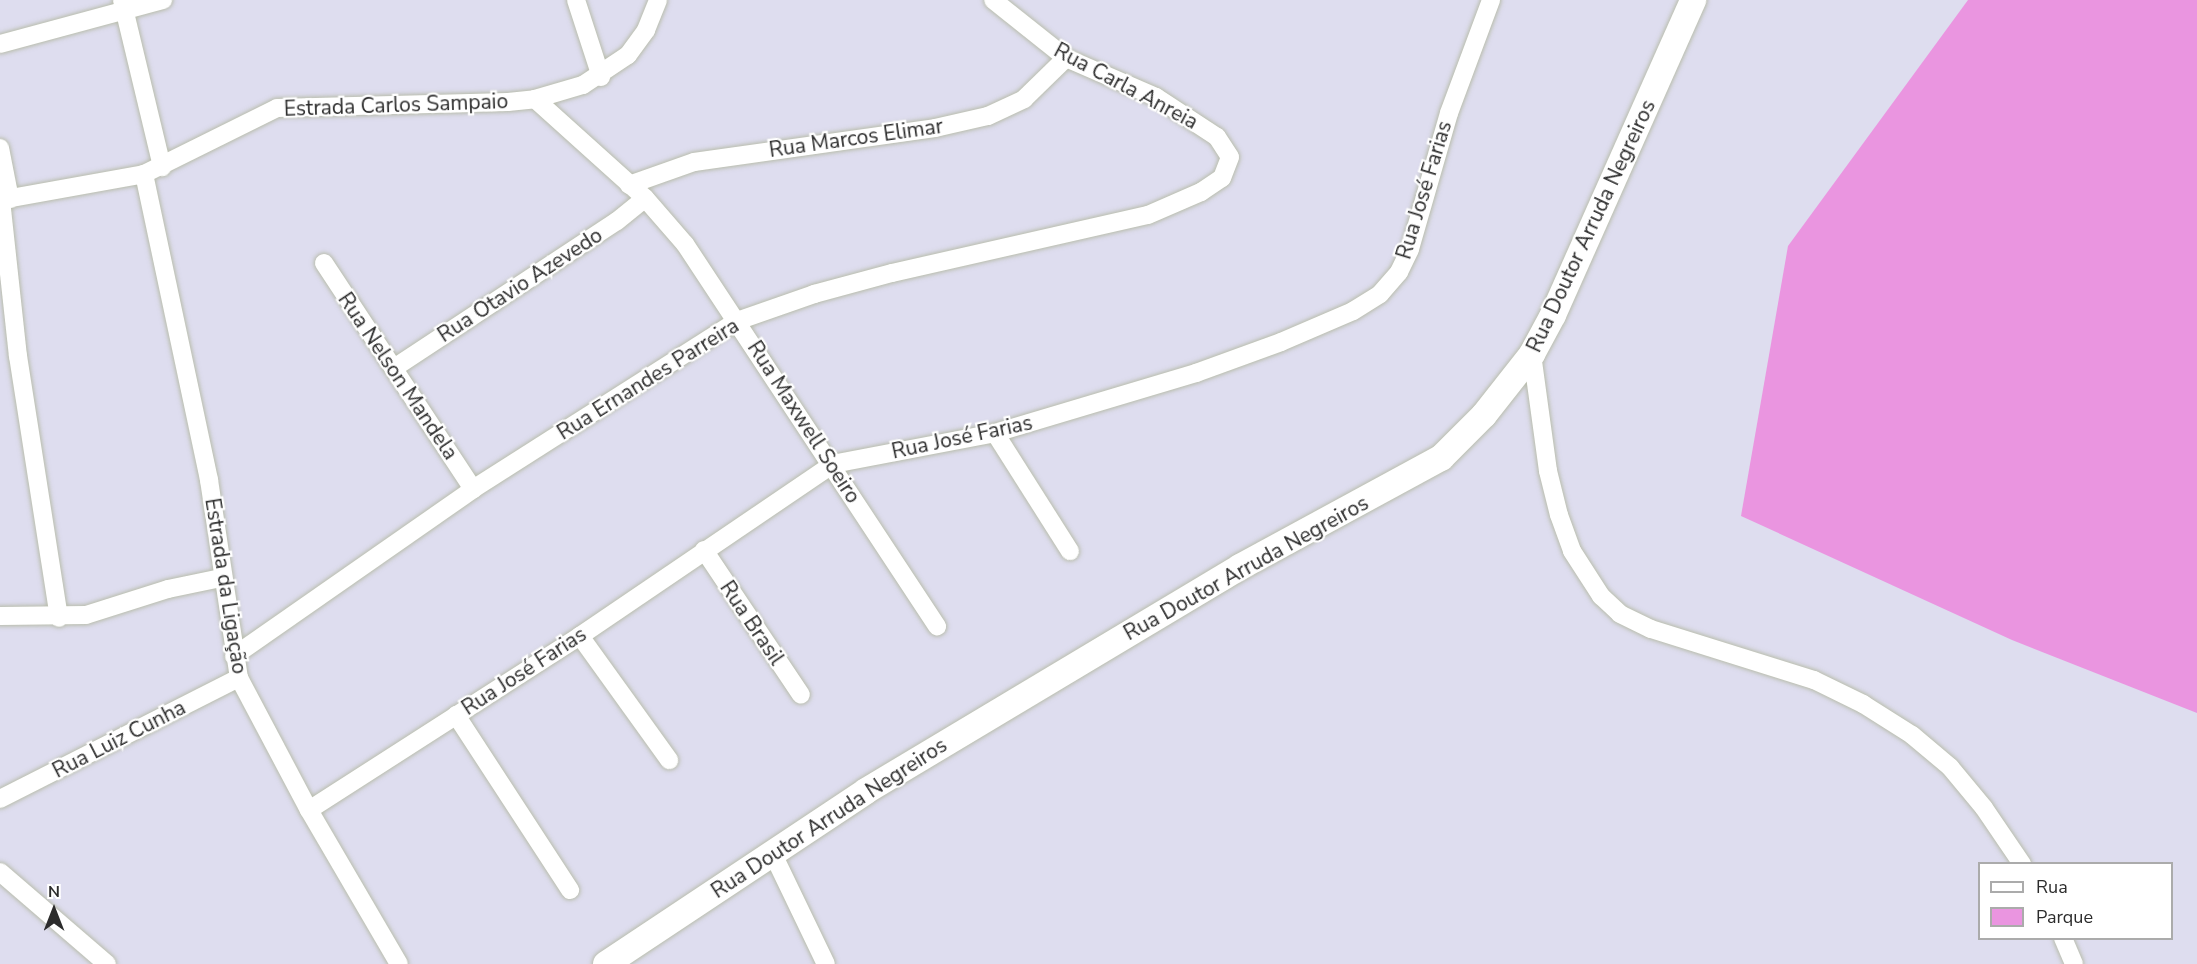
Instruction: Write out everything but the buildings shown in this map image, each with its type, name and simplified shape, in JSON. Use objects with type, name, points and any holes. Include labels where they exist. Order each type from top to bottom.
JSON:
[{"type":"street","points":[[0,44],[123,5],[163,0]]},
{"type":"street","points":[[576,0],[601,77]]},
{"type":"street","name":"Estrada Carlos Sampaio","points":[[4,200],[144,174],[277,108],[535,99],[601,77],[628,55],[645,30],[658,0]]},
{"type":"street","name":"Rua Carla Anreia","points":[[993,0],[1066,58],[1168,103],[1217,137],[1229,151]]},
{"type":"street","name":"Rua José Farias","points":[[309,810],[580,636],[833,464],[995,433],[1196,373],[1291,338],[1353,311],[1380,294],[1399,272],[1410,249],[1454,95],[1491,0]]},
{"type":"street","name":"Rua Doutor Arruda Negreiros","points":[[606,964],[772,852],[1143,624],[1442,458],[1484,415],[1532,354],[1553,315],[1693,0]]},
{"type":"street","points":[[123,5],[162,166]]},
{"type":"street","name":"Rua Marcos Elimar","points":[[629,185],[694,162],[935,128],[988,116],[1024,99],[1066,58]]},
{"type":"street","name":"Rua Maxwell Soeiro","points":[[535,99],[645,198],[685,244],[833,464],[937,626]]},
{"type":"street","points":[[0,148],[18,356],[59,618]]},
{"type":"street","name":"Rua Ernandes Parreira","points":[[234,656],[473,489],[737,321],[881,276],[1148,215],[1216,184],[1228,169],[1229,151]]},
{"type":"street","name":"Estrada da Ligação","points":[[144,174],[211,492],[221,578],[239,678],[309,810],[399,964]]},
{"type":"street","name":"Rua Otavio Azevedo","points":[[394,368],[611,226],[645,198]]},
{"type":"street","name":"Rua Nelson Mandela","points":[[324,263],[473,489]]},
{"type":"street","points":[[1532,354],[1548,471],[1559,515],[1577,560],[1600,596],[1620,614],[1651,628],[1814,680],[1863,704],[1912,735],[1950,768],[1984,808],[2021,862]]},
{"type":"street","points":[[995,433],[1070,551]]},
{"type":"street","name":"Rua Brasil","points":[[704,550],[801,695]]},
{"type":"street","points":[[0,616],[59,618],[102,611],[152,594],[221,578]]},
{"type":"street","points":[[580,636],[669,760]]},
{"type":"street","name":"Rua Luiz Cunha","points":[[0,799],[239,678]]},
{"type":"street","points":[[456,715],[570,891]]},
{"type":"street","points":[[772,852],[826,964]]},
{"type":"street","points":[[0,872],[107,964]]},
{"type":"street","points":[[2063,940],[2074,964]]},
{"type":"green space","points":[[1968,0],[2197,0],[2197,713],[2012,640],[1741,516],[1788,246]]}]
